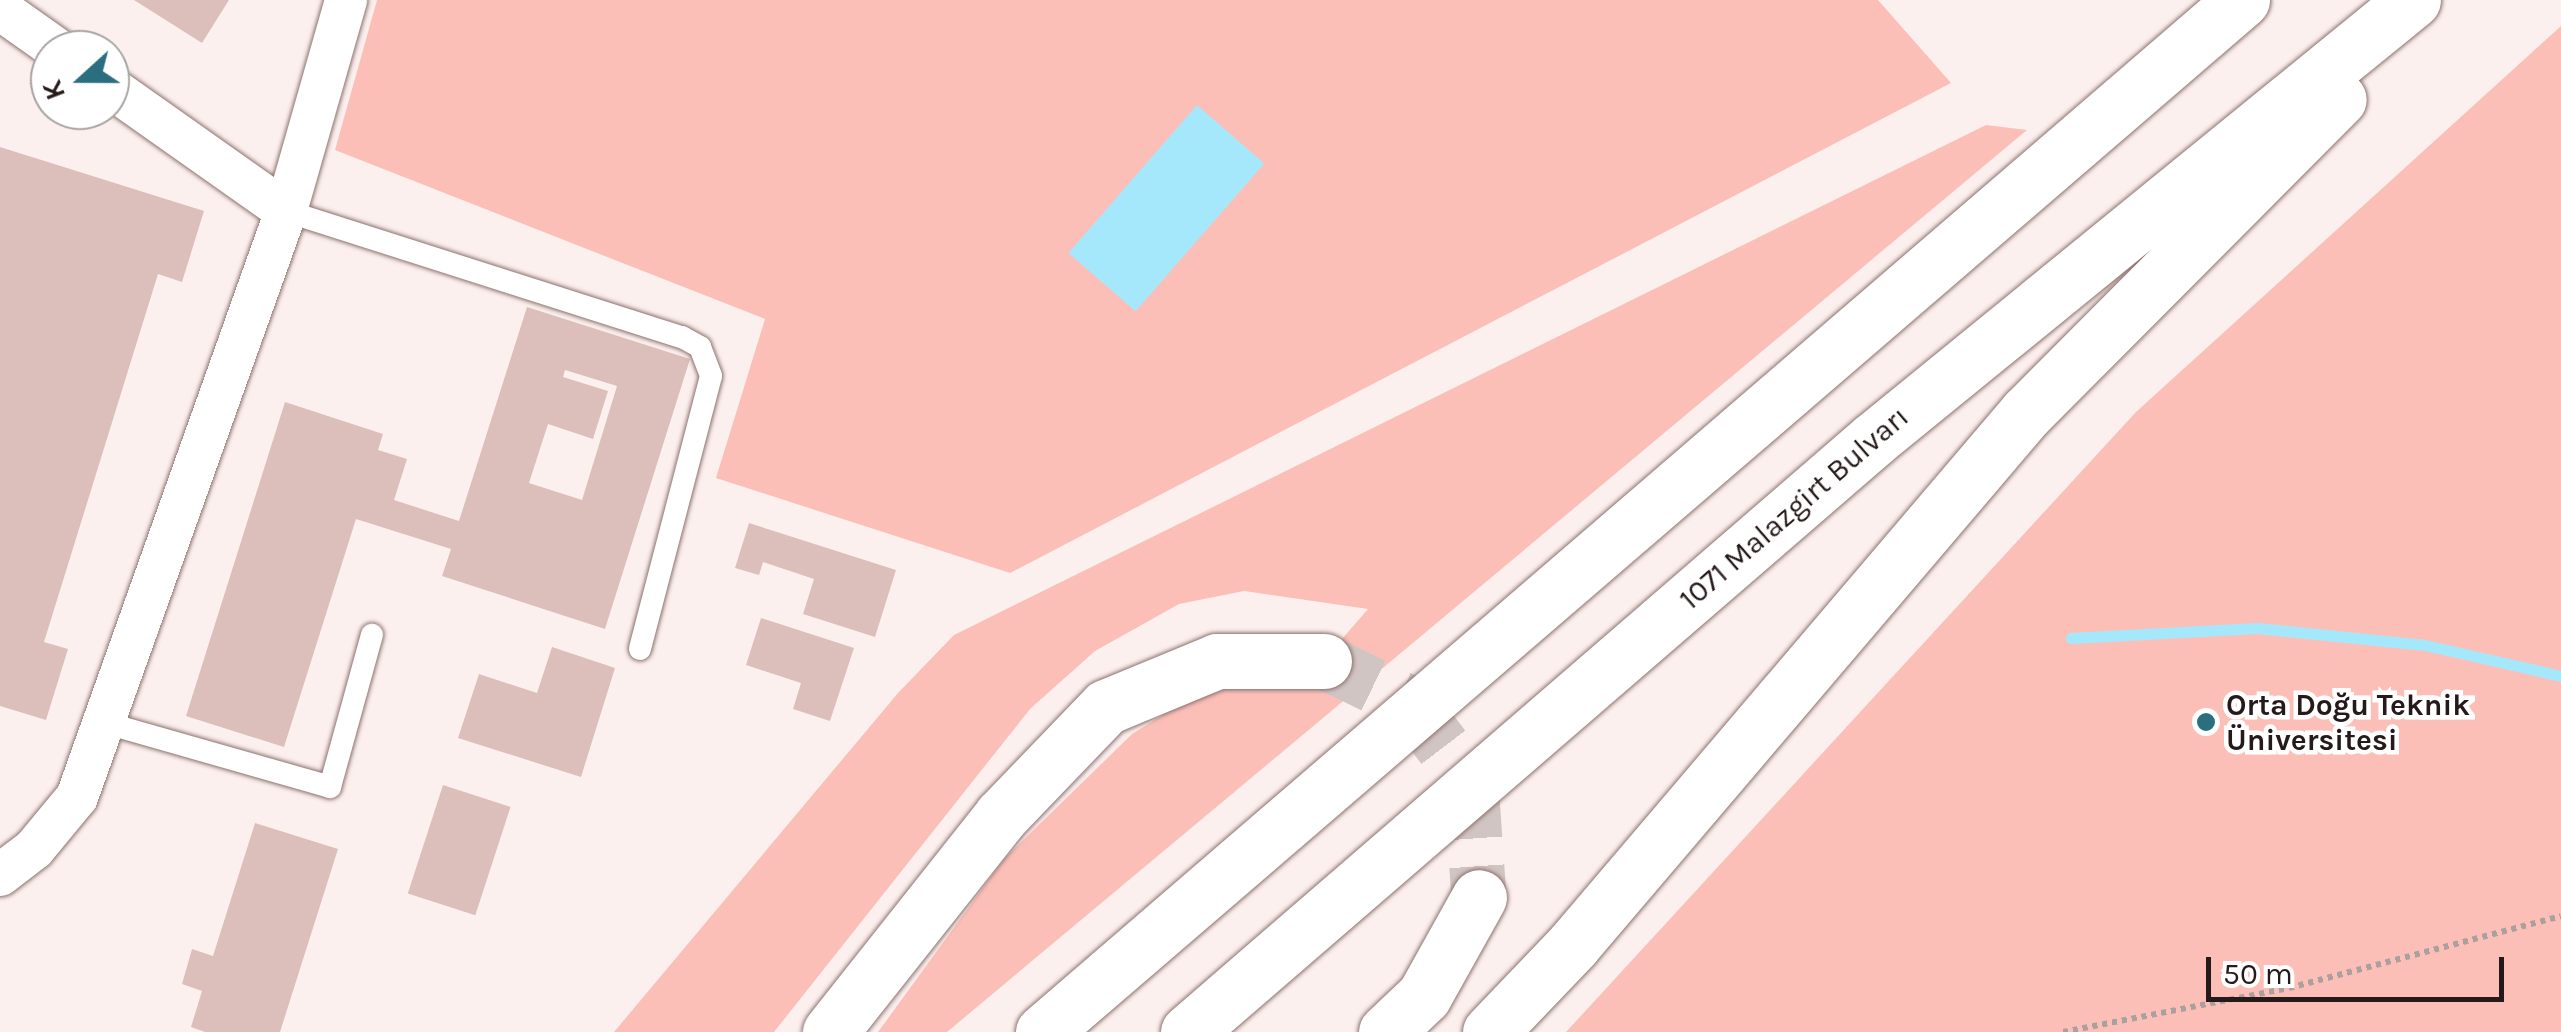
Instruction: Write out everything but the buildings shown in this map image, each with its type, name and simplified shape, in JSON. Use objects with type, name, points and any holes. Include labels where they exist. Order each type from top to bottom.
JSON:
[{"type":"main road","points":[[1043,1032],[2242,0]]},
{"type":"main road","name":"1071 Malazgirt Bulvarı","points":[[1188,1032],[1874,439],[2413,0]]},
{"type":"main road","points":[[1490,1032],[1573,945],[2026,412],[2438,0]]},
{"type":"main road","points":[[830,1032],[1002,816],[1106,707],[1217,661],[1324,660]]},
{"type":"main road","points":[[1386,1032],[1424,996],[1479,897]]},
{"type":"street","points":[[0,875],[34,849],[77,797],[286,211],[346,0]]},
{"type":"street","points":[[0,9],[30,30]]},
{"type":"street","points":[[130,101],[286,211]]},
{"type":"lane","points":[[286,211],[682,337],[700,347],[712,376],[640,649]]},
{"type":"lane","points":[[106,723],[330,787],[372,635]]},
{"type":"path","points":[[2063,1032],[2289,988],[2561,916]]},
{"type":"shaded area","points":[[377,0],[1878,0],[1951,83],[1010,573],[716,478],[765,319],[335,150]]},
{"type":"shaded area","name":"Orta Doğu Teknik Üniversitesi","points":[[2561,26],[2561,1032],[1566,1032],[2136,412]]},
{"type":"shaded area","points":[[1986,125],[2027,130],[947,1032],[878,1032],[1004,859],[1132,734],[1182,703],[1229,688],[1303,684],[1368,609],[1244,591],[1179,604],[1095,651],[1030,709],[774,1032],[614,1032],[898,693],[954,635]]},
{"type":"water","points":[[1197,105],[1264,163],[1136,311],[1068,253]]},
{"type":"waterway","points":[[2071,638],[2257,628],[2425,645],[2561,676]]},
{"type":"tunnel","points":[[1324,661],[1410,703],[1471,783],[1479,897]]},
{"type":"place","name":"Orta Doğu Teknik Üniversitesi","points":[[2206,722]]}]
